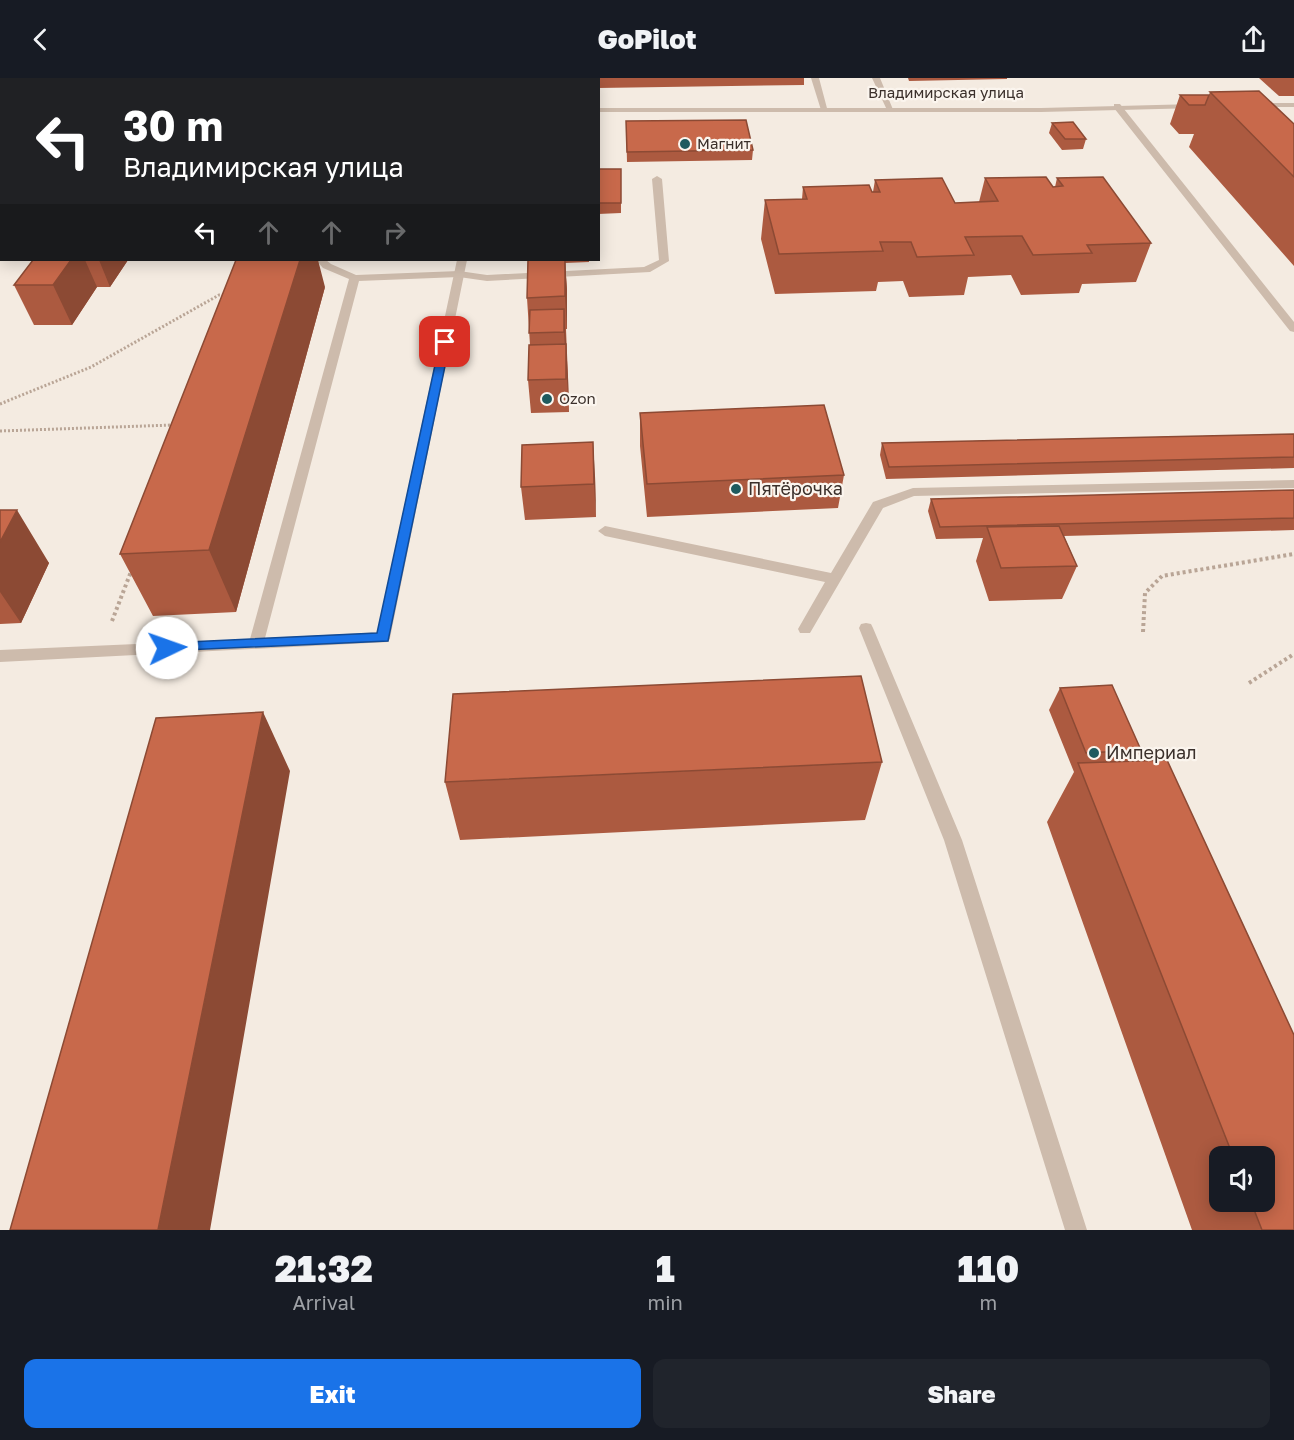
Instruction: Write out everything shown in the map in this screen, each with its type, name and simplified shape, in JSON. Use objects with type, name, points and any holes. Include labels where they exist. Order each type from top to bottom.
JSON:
[{"type":"street","points":[[815,78],[825,110]]},
{"type":"street","points":[[876,78],[891,110]]},
{"type":"street","points":[[1246,105],[1294,105]]},
{"type":"street","points":[[1117,106],[1294,329]]},
{"type":"street","name":"Владимирская улица","points":[[600,110],[1041,110],[1117,106],[1210,106]]},
{"type":"street","points":[[322,261],[327,266],[355,278],[459,274],[487,278],[646,270],[664,261],[657,179]]},
{"type":"street","points":[[0,656],[383,638],[462,261]]},
{"type":"street","points":[[256,644],[355,278]]},
{"type":"street","points":[[805,629],[878,505],[913,492],[1294,484]]},
{"type":"street","points":[[604,531],[834,579]]},
{"type":"street","points":[[866,628],[953,840],[1076,1230]]},
{"type":"path","points":[[0,404],[91,367],[219,295],[227,295]]},
{"type":"path","points":[[0,431],[174,424]]},
{"type":"path","points":[[1143,632],[1145,593],[1162,576],[1294,554]]},
{"type":"path","points":[[101,651],[133,564]]},
{"type":"path","points":[[1249,683],[1294,654]]},
{"type":"building","points":[[1259,91],[1294,124],[1294,177],[1210,92]]},
{"type":"building","points":[[1180,95],[1209,95],[1205,105],[1189,105]]},
{"type":"building","points":[[746,120],[753,150],[627,152],[626,121]]},
{"type":"building","points":[[1073,122],[1086,139],[1065,139],[1052,123]]},
{"type":"building","points":[[600,169],[621,169],[621,203],[600,203]]},
{"type":"building","points":[[1046,177],[1053,187],[1063,186],[1057,178],[1103,177],[1151,243],[1087,245],[1092,253],[1033,255],[1022,236],[965,237],[974,255],[917,257],[911,242],[880,242],[883,251],[779,254],[765,200],[807,199],[803,187],[869,185],[872,192],[880,192],[875,180],[942,178],[955,203],[998,201],[985,178]]},
{"type":"building","points":[[32,261],[70,261],[53,285],[14,285]]},
{"type":"building","points":[[236,261],[300,261],[209,550],[120,554]]},
{"type":"building","points":[[528,261],[565,261],[565,296],[527,298]]},
{"type":"building","points":[[564,309],[564,332],[529,333],[530,310]]},
{"type":"building","points":[[566,344],[566,379],[528,380],[529,345]]},
{"type":"building","points":[[824,405],[844,475],[647,484],[640,413]]},
{"type":"building","points":[[1294,434],[1294,457],[889,467],[882,443]]},
{"type":"building","points":[[593,442],[594,484],[521,487],[522,445]]},
{"type":"building","points":[[1294,490],[1294,518],[940,527],[931,499]]},
{"type":"building","points":[[0,510],[17,510],[0,542]]},
{"type":"building","points":[[1059,526],[1077,566],[1001,568],[987,527]]},
{"type":"building","points":[[861,676],[882,762],[445,782],[453,694]]},
{"type":"building","points":[[1112,685],[1141,750],[1086,753],[1060,688]]},
{"type":"building","points":[[263,712],[158,1230],[10,1230],[156,718]]},
{"type":"building","points":[[1167,760],[1294,1035],[1294,1230],[1262,1230],[1255,1212],[1275,1212],[1275,1146],[1229,1146],[1078,763]]},
{"type":"place","name":"Магнит","points":[[685,144]]},
{"type":"place","name":"Ozon","points":[[547,399]]},
{"type":"place","name":"Пятёрочка","points":[[736,489]]},
{"type":"place","name":"Империал","points":[[1094,753]]},
{"type":"route","points":[[167,648],[383,638],[445,342]]}]
